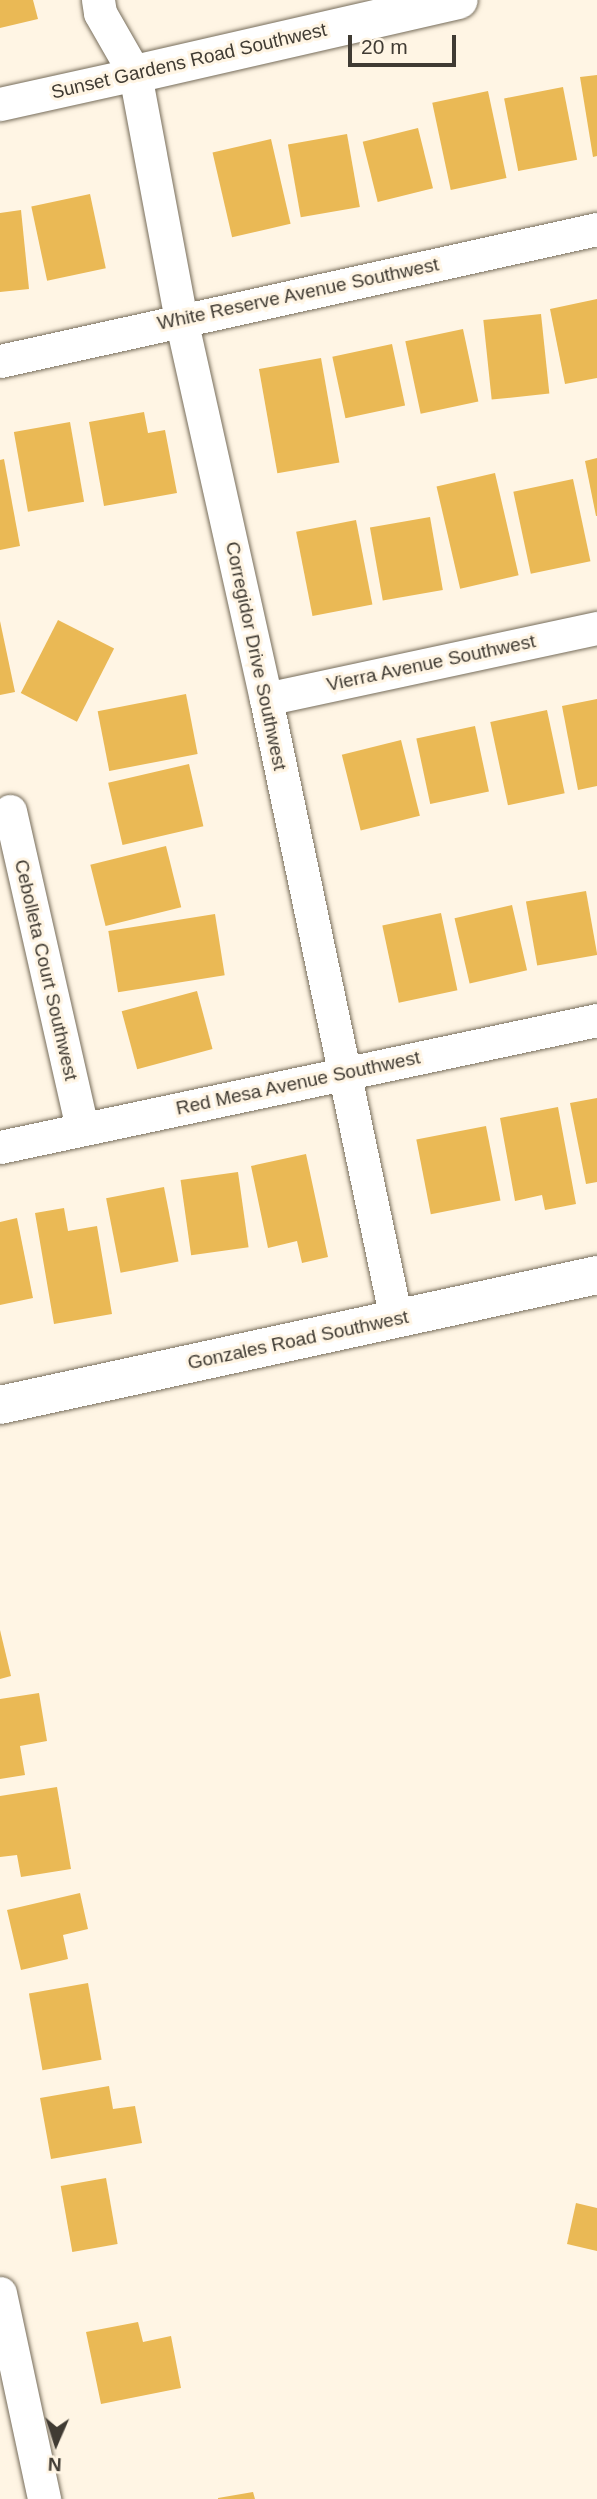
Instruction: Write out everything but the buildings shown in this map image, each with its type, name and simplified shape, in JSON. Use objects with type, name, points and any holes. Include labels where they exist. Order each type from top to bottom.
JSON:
[{"type":"street","name":"Corregidor Drive Southwest","points":[[97,0],[100,13],[135,74],[181,319],[266,699],[396,1319]]},
{"type":"street","name":"Sunset Gardens Road Southwest","points":[[0,104],[459,0]]},
{"type":"street","name":"White Reserve Avenue Southwest","points":[[0,361],[597,229]]},
{"type":"street","name":"Vierra Avenue Southwest","points":[[266,699],[597,628]]},
{"type":"street","name":"Cebolleta Court Southwest","points":[[10,811],[82,1129]]},
{"type":"street","name":"Red Mesa Avenue Southwest","points":[[0,1147],[597,1020]]},
{"type":"street","name":"Gonzales Road Southwest","points":[[0,1405],[597,1275]]},
{"type":"street","points":[[0,2293],[44,2499]]}]
